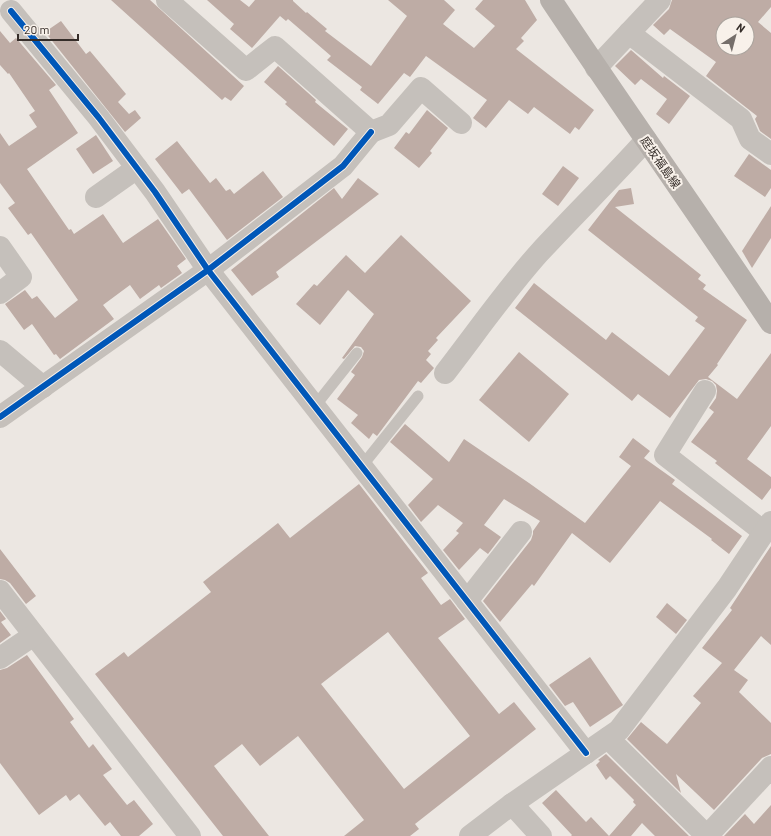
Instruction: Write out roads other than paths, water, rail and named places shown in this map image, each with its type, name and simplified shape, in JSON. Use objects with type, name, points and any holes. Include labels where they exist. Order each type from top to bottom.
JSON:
[{"type":"main road","name":"庭坂福島線","points":[[551,0],[771,323]]},
{"type":"street","points":[[596,68],[660,0]]},
{"type":"street","points":[[175,2],[246,70],[275,47],[371,132]]},
{"type":"street","points":[[12,10],[99,118],[137,168],[208,270],[586,752]]},
{"type":"street","points":[[629,33],[741,119],[750,139],[771,154]]},
{"type":"street","points":[[0,417],[208,270],[343,166],[371,132],[390,125],[421,88],[461,123]]},
{"type":"street","points":[[445,373],[511,287],[539,254],[646,140]]},
{"type":"street","points":[[96,197],[137,168]]},
{"type":"street","points":[[0,247],[21,277],[0,293]]},
{"type":"street","points":[[0,351],[43,387]]},
{"type":"street","points":[[470,836],[512,804],[619,730],[727,588],[768,527],[665,456],[705,391]]},
{"type":"street","points":[[468,601],[521,532]]},
{"type":"street","points":[[0,591],[190,836]]},
{"type":"street","points":[[0,658],[34,635]]},
{"type":"street","points":[[608,738],[707,836],[771,767]]},
{"type":"street","points":[[512,804],[541,836]]},
{"type":"lane","points":[[315,406],[357,353]]},
{"type":"lane","points":[[362,466],[418,396]]}]
